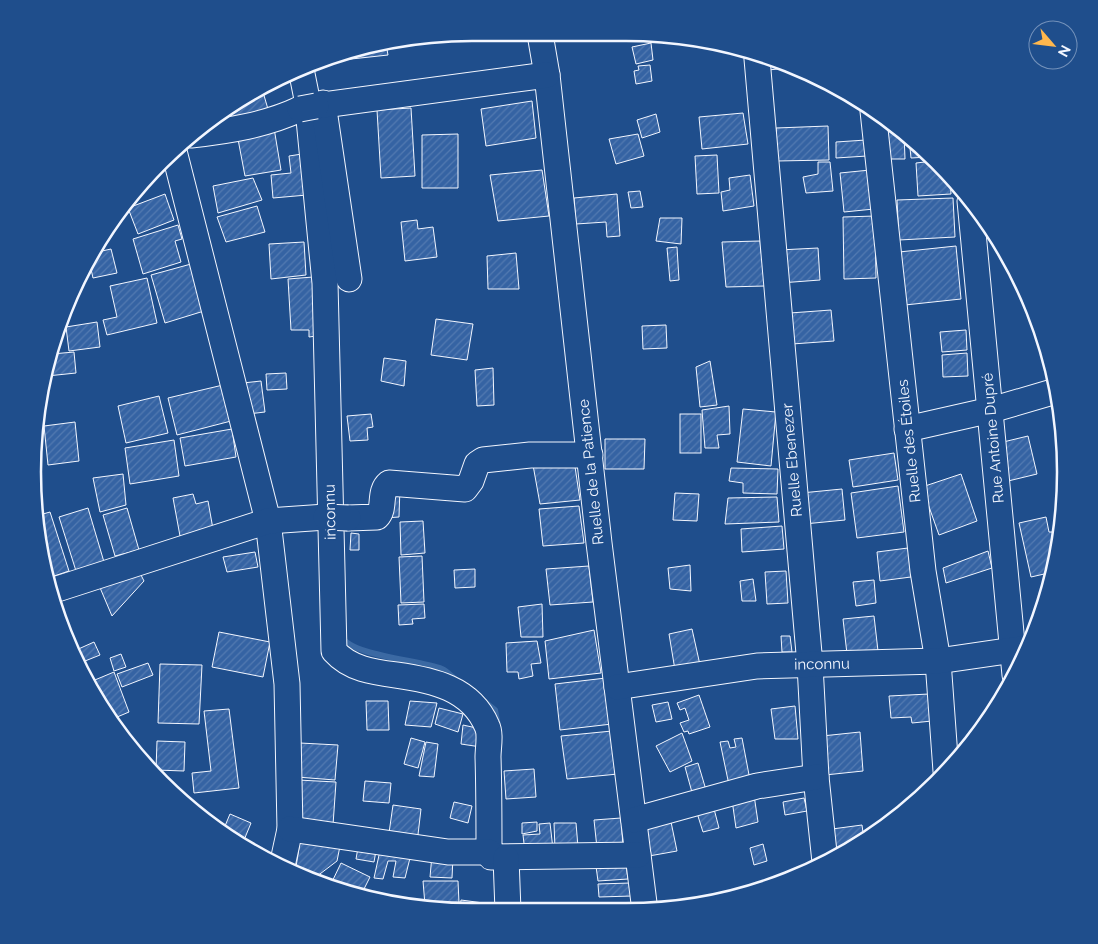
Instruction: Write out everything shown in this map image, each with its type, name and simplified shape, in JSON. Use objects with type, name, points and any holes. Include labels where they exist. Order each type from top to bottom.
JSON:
[{"type":"street","name":"Ruelle de la Patience","points":[[541,41],[547,75],[617,687],[645,902]]},
{"type":"street","name":"Ruelle Ebenezer","points":[[757,62],[810,665],[816,777],[823,855]]},
{"type":"street","points":[[317,70],[313,106],[349,279]]},
{"type":"street","points":[[206,134],[229,131],[286,116],[313,106],[547,75]]},
{"type":"street","name":"inconnu","points":[[302,76],[307,99],[325,283],[334,651],[344,662],[368,671],[428,680],[448,687],[462,695],[476,708],[488,728],[498,856]]},
{"type":"street","name":"Ruelle des Étoiles","points":[[874,120],[923,571],[938,661],[945,761]]},
{"type":"street","points":[[176,159],[268,521],[286,684],[290,829],[283,859]]},
{"type":"street","name":"Rue Antoine Dupré","points":[[971,215],[1017,652]]},
{"type":"street","points":[[907,429],[991,410],[1049,393]]},
{"type":"street","points":[[58,589],[268,521],[337,517],[374,519],[379,515],[383,491],[389,483],[465,489],[471,482],[474,468],[483,460],[530,455],[590,455]]},
{"type":"street","name":"inconnu","points":[[617,687],[757,666],[1014,658]]},
{"type":"street","points":[[634,820],[757,786],[816,777]]},
{"type":"street","points":[[290,829],[448,852],[498,856],[638,854]]},
{"type":"street","points":[[498,856],[507,903]]},
{"type":"building","points":[[651,43],[653,60],[636,64],[632,47]]},
{"type":"building","points":[[387,50],[388,55],[351,59]]},
{"type":"building","points":[[650,65],[652,81],[636,84],[634,71],[639,70],[638,66]]},
{"type":"building","points":[[767,65],[778,69],[768,70]]},
{"type":"building","points":[[264,95],[270,116],[235,127],[231,115]]},
{"type":"building","points":[[532,101],[536,138],[486,146],[481,109]]},
{"type":"building","points":[[411,108],[415,176],[381,178],[377,110]]},
{"type":"building","points":[[743,113],[748,144],[702,149],[699,117]]},
{"type":"building","points":[[656,114],[660,132],[642,138],[637,120]]},
{"type":"building","points":[[828,126],[829,160],[777,161],[776,128]]},
{"type":"building","points":[[274,128],[281,170],[245,176],[237,134]]},
{"type":"building","points":[[885,128],[904,143],[905,159],[886,159]]},
{"type":"building","points":[[458,134],[458,188],[422,188],[422,135]]},
{"type":"building","points":[[638,134],[644,156],[616,164],[609,139]]},
{"type":"building","points":[[866,140],[867,156],[836,158],[836,142]]},
{"type":"building","points":[[910,148],[920,157],[911,158]]},
{"type":"building","points":[[302,154],[307,195],[273,198],[271,175],[291,173],[289,156]]},
{"type":"building","points":[[717,155],[719,193],[697,194],[695,156]]},
{"type":"building","points":[[818,162],[830,162],[833,191],[806,193],[803,177],[818,174]]},
{"type":"building","points":[[925,162],[951,189],[951,194],[918,196],[916,163]]},
{"type":"building","points":[[542,170],[549,216],[498,221],[490,175]]},
{"type":"building","points":[[870,170],[874,209],[844,212],[840,173]]},
{"type":"building","points":[[750,175],[754,206],[723,211],[721,192],[730,190],[729,178]]},
{"type":"building","points":[[253,178],[262,200],[218,213],[213,186]]},
{"type":"building","points":[[640,191],[643,207],[631,208],[628,192]]},
{"type":"building","points":[[165,194],[174,220],[138,234],[129,211],[133,206]]},
{"type":"building","points":[[617,194],[620,236],[607,237],[606,222],[576,224],[574,198]]},
{"type":"building","points":[[953,198],[955,237],[899,240],[897,200]]},
{"type":"building","points":[[257,206],[265,232],[226,242],[217,217]]},
{"type":"building","points":[[875,216],[876,278],[844,279],[843,217]]},
{"type":"building","points":[[660,218],[682,218],[681,244],[656,241]]},
{"type":"building","points":[[417,220],[418,229],[433,227],[437,257],[405,261],[401,222]]},
{"type":"building","points":[[178,225],[182,239],[175,241],[181,262],[143,274],[133,239]]},
{"type":"building","points":[[760,241],[765,286],[726,287],[722,242]]},
{"type":"building","points":[[304,242],[306,275],[271,279],[269,244]]},
{"type":"building","points":[[956,246],[961,299],[905,305],[899,252]]},
{"type":"building","points":[[677,247],[679,280],[670,281],[667,248]]},
{"type":"building","points":[[818,248],[820,280],[780,283],[779,250]]},
{"type":"building","points":[[111,249],[117,273],[93,278],[91,271],[103,251]]},
{"type":"building","points":[[516,253],[519,289],[488,289],[487,256]]},
{"type":"building","points":[[191,264],[204,311],[165,323],[151,275]]},
{"type":"building","points":[[313,277],[316,336],[309,337],[309,330],[291,330],[288,279]]},
{"type":"building","points":[[147,278],[157,323],[107,335],[103,320],[117,317],[110,286]]},
{"type":"building","points":[[831,310],[834,341],[792,344],[790,313]]},
{"type":"building","points":[[436,319],[473,324],[467,360],[431,355]]},
{"type":"building","points":[[97,322],[100,347],[69,351],[67,327]]},
{"type":"building","points":[[666,325],[667,348],[643,349],[642,326]]},
{"type":"building","points":[[966,330],[967,350],[942,352],[940,332]]},
{"type":"building","points":[[74,352],[76,373],[53,375],[58,353]]},
{"type":"building","points":[[967,353],[968,376],[943,377],[942,355]]},
{"type":"building","points":[[384,358],[406,361],[404,386],[381,381]]},
{"type":"building","points":[[710,361],[717,405],[700,407],[696,367]]},
{"type":"building","points":[[493,368],[494,405],[477,406],[475,370]]},
{"type":"building","points":[[286,373],[287,389],[267,390],[266,374]]},
{"type":"building","points":[[261,381],[265,412],[248,414],[243,383]]},
{"type":"building","points":[[223,385],[231,421],[177,435],[168,398]]},
{"type":"building","points":[[159,396],[168,433],[126,443],[118,406]]},
{"type":"building","points":[[729,406],[730,434],[717,435],[719,448],[705,448],[702,410]]},
{"type":"building","points":[[743,409],[776,412],[771,466],[737,462]]},
{"type":"building","points":[[371,414],[373,427],[367,428],[368,440],[350,441],[347,416]]},
{"type":"building","points":[[680,414],[701,414],[701,453],[680,453]]},
{"type":"building","points":[[75,422],[79,461],[48,465],[44,426]]},
{"type":"building","points":[[232,429],[236,457],[185,466],[180,438]]},
{"type":"building","points":[[1028,436],[1037,474],[1004,482],[995,444]]},
{"type":"building","points":[[605,439],[645,439],[644,469],[605,469]]},
{"type":"building","points":[[174,440],[179,476],[130,484],[125,448]]},
{"type":"building","points":[[894,453],[898,480],[853,487],[849,460]]},
{"type":"building","points":[[574,460],[580,500],[540,504],[533,465]]},
{"type":"building","points":[[731,468],[778,469],[777,494],[743,493],[743,483],[729,481]]},
{"type":"building","points":[[123,474],[126,505],[100,512],[93,478]]},
{"type":"building","points":[[961,474],[977,521],[939,535],[922,487]]},
{"type":"building","points":[[898,486],[904,532],[857,538],[851,493]]},
{"type":"building","points":[[400,487],[399,517],[385,518],[387,488]]},
{"type":"building","points":[[842,489],[845,520],[804,524],[801,493]]},
{"type":"building","points":[[675,493],[699,494],[697,521],[673,520]]},
{"type":"building","points":[[193,494],[196,504],[208,501],[213,529],[180,536],[173,498]]},
{"type":"building","points":[[777,497],[779,522],[725,524],[728,498]]},
{"type":"building","points":[[579,506],[584,543],[543,546],[539,509]]},
{"type":"building","points":[[88,508],[104,562],[76,571],[59,517]]},
{"type":"building","points":[[127,508],[139,550],[115,556],[103,515]]},
{"type":"building","points":[[50,512],[69,571],[54,576],[45,528],[43,514]]},
{"type":"building","points":[[1046,517],[1049,532],[1052,532],[1044,574],[1031,577],[1019,523]]},
{"type":"building","points":[[423,521],[425,553],[401,555],[400,522]]},
{"type":"building","points":[[782,526],[784,549],[742,552],[741,529]]},
{"type":"building","points":[[351,533],[359,534],[359,550],[350,550]]},
{"type":"building","points":[[908,548],[911,577],[880,581],[877,552]]},
{"type":"building","points":[[988,551],[992,568],[946,583],[943,568]]},
{"type":"building","points":[[255,552],[258,567],[227,572],[223,557]]},
{"type":"building","points":[[422,556],[424,602],[401,603],[399,557]]},
{"type":"building","points":[[690,565],[691,591],[670,589],[668,568]]},
{"type":"building","points":[[589,566],[593,602],[550,605],[546,569]]},
{"type":"building","points":[[138,569],[144,581],[112,616],[98,583]]},
{"type":"building","points":[[475,569],[475,587],[455,588],[454,570]]},
{"type":"building","points":[[786,571],[788,603],[767,604],[765,572]]},
{"type":"building","points":[[753,579],[756,601],[742,601],[740,581]]},
{"type":"building","points":[[874,580],[876,603],[856,606],[853,582]]},
{"type":"building","points":[[424,604],[425,618],[412,619],[413,624],[399,625],[398,605]]},
{"type":"building","points":[[542,604],[543,637],[521,637],[518,607]]},
{"type":"building","points":[[874,616],[878,651],[847,654],[843,619]]},
{"type":"building","points":[[692,629],[700,665],[675,670],[669,634]]},
{"type":"building","points":[[594,630],[601,673],[549,679],[545,641]]},
{"type":"building","points":[[219,632],[270,642],[263,677],[212,667]]},
{"type":"building","points":[[781,636],[790,636],[792,652],[782,652]]},
{"type":"building","points":[[537,641],[541,663],[531,664],[533,676],[519,679],[518,672],[507,672],[506,643]]},
{"type":"building","points":[[94,642],[100,655],[85,661],[79,649]]},
{"type":"building","points":[[121,654],[126,667],[114,671],[110,658]]},
{"type":"building","points":[[148,663],[153,675],[122,687],[117,674]]},
{"type":"building","points":[[160,664],[202,665],[199,724],[158,723]]},
{"type":"building","points":[[114,672],[129,712],[118,717],[95,680]]},
{"type":"building","points":[[606,678],[612,724],[560,730],[555,684]]},
{"type":"building","points":[[929,694],[932,721],[912,723],[911,717],[891,718],[889,696]]},
{"type":"building","points":[[699,695],[710,727],[689,734],[688,731],[684,732],[680,723],[689,720],[685,708],[680,710],[677,703]]},
{"type":"building","points":[[366,701],[388,701],[389,730],[367,730]]},
{"type":"building","points":[[410,701],[437,703],[431,727],[405,725]]},
{"type":"building","points":[[668,702],[672,719],[656,722],[652,705]]},
{"type":"building","points":[[795,706],[798,739],[775,739],[771,709]]},
{"type":"building","points":[[439,708],[463,714],[458,732],[435,724]]},
{"type":"building","points":[[229,709],[239,788],[194,793],[192,773],[211,771],[204,711]]},
{"type":"building","points":[[463,725],[481,729],[481,747],[461,744]]},
{"type":"building","points":[[612,731],[618,774],[567,779],[561,736]]},
{"type":"building","points":[[860,732],[863,771],[825,775],[822,736]]},
{"type":"building","points":[[682,733],[692,761],[670,772],[656,746]]},
{"type":"building","points":[[411,738],[425,742],[418,768],[404,764]]},
{"type":"building","points":[[742,738],[750,780],[729,785],[720,742],[728,741],[730,748],[736,747],[734,739]]},
{"type":"building","points":[[157,741],[185,742],[184,771],[161,770],[156,765]]},
{"type":"building","points":[[426,742],[438,744],[434,777],[419,776]]},
{"type":"building","points":[[300,743],[338,745],[335,780],[297,777]]},
{"type":"building","points":[[698,763],[706,790],[693,796],[685,767]]},
{"type":"building","points":[[534,769],[536,797],[506,799],[504,771]]},
{"type":"building","points":[[298,780],[336,782],[333,825],[296,823]]},
{"type":"building","points":[[365,781],[391,783],[389,803],[363,801]]},
{"type":"building","points":[[754,795],[758,822],[736,828],[732,800]]},
{"type":"building","points":[[804,798],[807,811],[785,815],[783,802]]},
{"type":"building","points":[[454,802],[472,806],[468,823],[450,818]]},
{"type":"building","points":[[393,805],[421,809],[417,843],[388,840]]},
{"type":"building","points":[[713,805],[719,828],[703,832],[697,813]]},
{"type":"building","points":[[230,814],[251,823],[245,838],[225,825]]},
{"type":"building","points":[[670,817],[677,851],[649,856],[643,820]]},
{"type":"building","points":[[621,818],[623,846],[597,848],[594,820]]},
{"type":"building","points":[[537,822],[537,831],[522,834],[522,823]]},
{"type":"building","points":[[550,823],[553,849],[525,852],[523,835],[540,834],[539,824]]},
{"type":"building","points":[[554,823],[576,823],[578,847],[555,849]]},
{"type":"building","points":[[862,825],[863,831],[833,849],[832,829]]},
{"type":"building","points":[[300,842],[340,846],[337,861],[319,875],[296,865]]},
{"type":"building","points":[[359,842],[377,845],[374,862],[356,859]]},
{"type":"building","points":[[763,844],[767,861],[754,865],[750,848]]},
{"type":"building","points":[[381,846],[412,850],[405,878],[393,877],[396,861],[388,861],[383,879],[374,878]]},
{"type":"building","points":[[432,855],[453,857],[452,878],[430,877]]},
{"type":"building","points":[[625,857],[628,879],[598,881],[595,859]]},
{"type":"building","points":[[341,863],[370,877],[364,889],[333,880]]},
{"type":"building","points":[[423,881],[458,881],[459,903],[425,900]]},
{"type":"building","points":[[630,883],[632,896],[599,897],[598,884]]},
{"type":"building","points":[[461,900],[484,903],[472,903],[461,903]]},
{"type":"waterway","points":[[341,636],[347,643],[372,653],[442,669],[457,681]]},
{"type":"waterway","points":[[485,702],[495,710],[498,726]]}]
